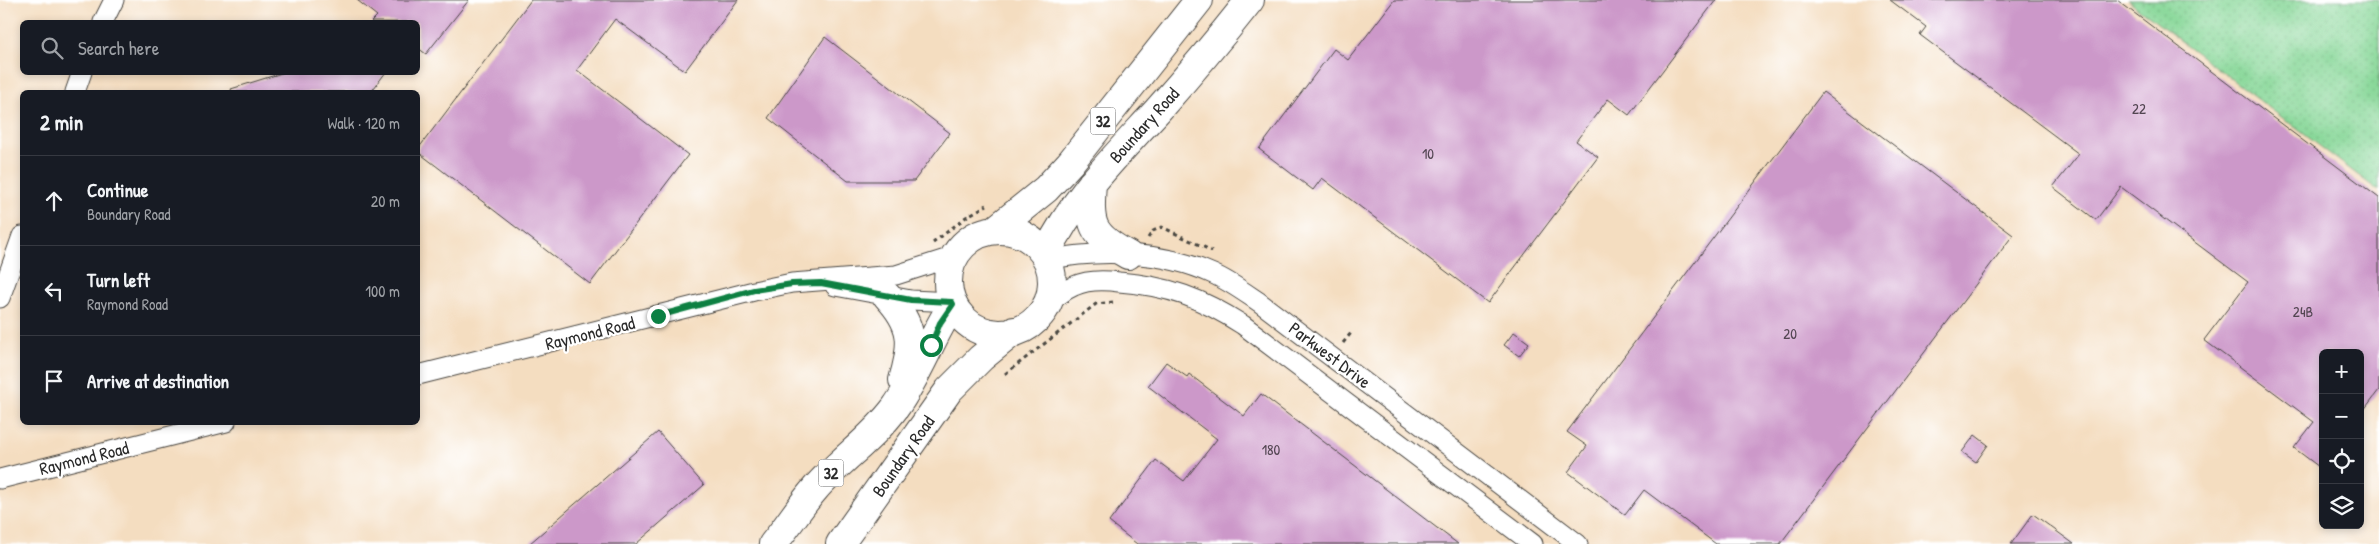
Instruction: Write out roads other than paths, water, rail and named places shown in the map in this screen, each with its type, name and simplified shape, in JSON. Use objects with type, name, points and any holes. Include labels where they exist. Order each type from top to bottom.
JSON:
[{"type":"main road","name":"Boundary Road","points":[[995,230],[1046,189],[1070,163],[1199,0]]},
{"type":"main road","name":"Boundary Road","points":[[1046,258],[1068,214],[1092,183],[1202,61],[1250,0]]},
{"type":"main road","points":[[1092,183],[1090,213],[1093,226],[1105,241],[1128,255]]},
{"type":"main road","name":"32","points":[[952,303],[943,251],[995,230],[1010,231],[1025,236],[1038,246],[1046,258]]},
{"type":"main road","points":[[952,303],[965,320],[978,329],[993,333],[1014,332],[1031,323],[1044,309],[1050,296],[1052,281],[1046,258]]},
{"type":"main road","points":[[887,296],[901,311],[910,335],[911,352],[895,408]]},
{"type":"main road","name":"Boundary Road","points":[[773,544],[815,489],[860,447],[895,408],[911,384],[940,323],[952,303]]},
{"type":"main road","name":"Boundary Road","points":[[840,544],[950,390],[981,358],[1014,332]]},
{"type":"street","points":[[104,20],[114,0]]},
{"type":"street","points":[[76,90],[81,75]]},
{"type":"street","points":[[0,298],[20,242]]},
{"type":"street","name":"Raymond Road","points":[[420,374],[754,290],[792,284],[821,283],[896,275],[943,251]]},
{"type":"street","name":"Parkwest Drive","points":[[1046,258],[1128,255],[1173,261],[1227,281],[1259,302],[1578,544]]},
{"type":"street","name":"Parkwest Drive","points":[[1044,309],[1058,296],[1074,286],[1086,282],[1108,281],[1147,284],[1195,297],[1243,325],[1533,544]]},
{"type":"street","name":"Raymond Road","points":[[821,283],[887,296],[952,303]]},
{"type":"street","name":"Raymond Road","points":[[0,479],[214,425]]},
{"type":"street","points":[[1465,492],[1482,471]]}]
